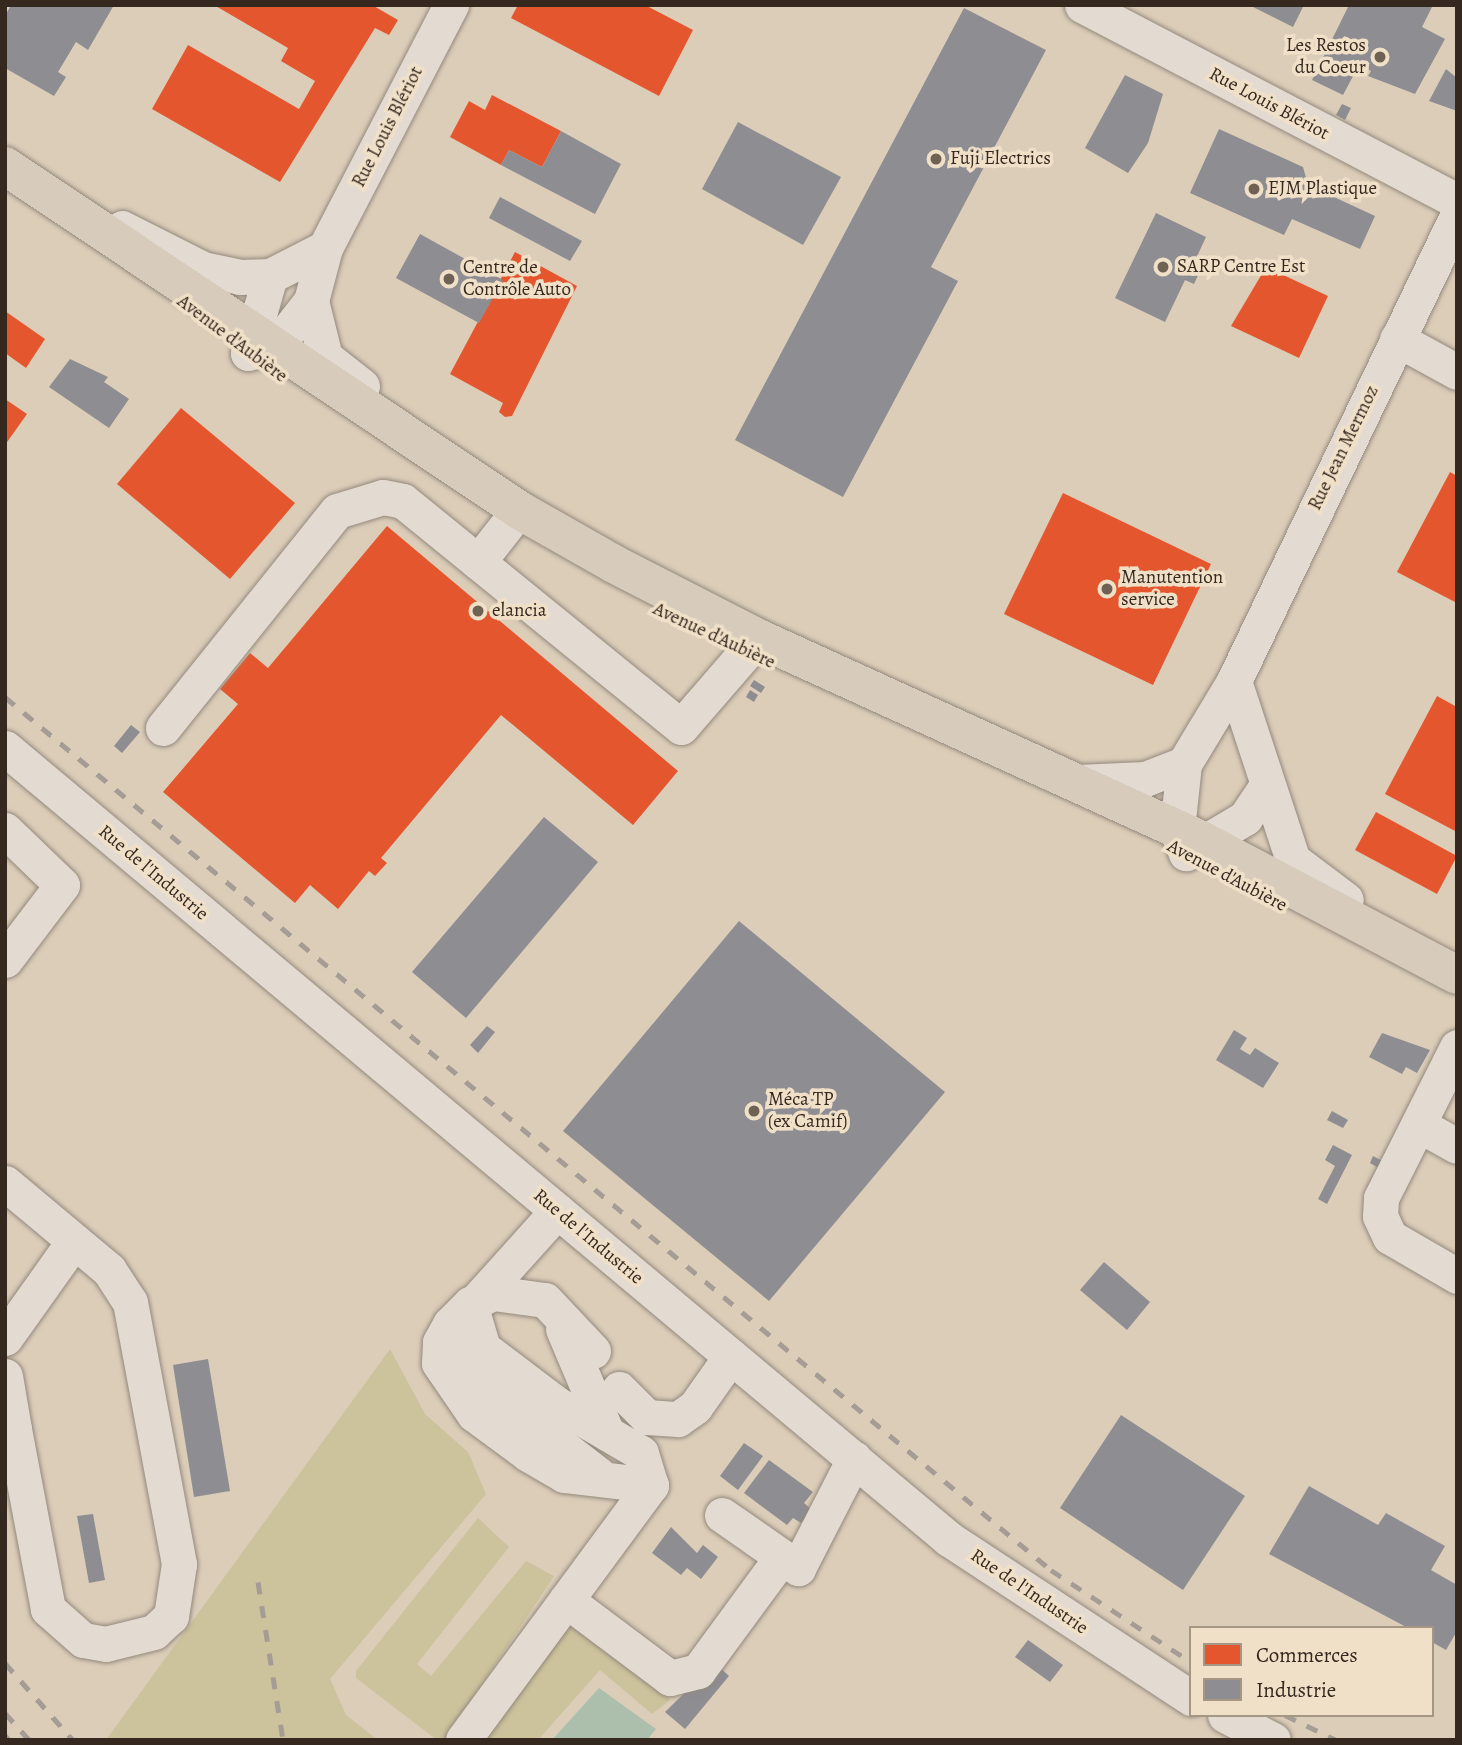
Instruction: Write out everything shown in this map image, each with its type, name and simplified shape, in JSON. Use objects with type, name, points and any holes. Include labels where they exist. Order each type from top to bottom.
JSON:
[{"type":"main road","name":"Avenue d'Aubière","points":[[15,173],[513,518],[754,646],[1188,841],[1457,1001]]},
{"type":"main road","name":"Avenue d'Aubière","points":[[754,646],[1078,782],[1188,841],[1457,975]]},
{"type":"street","name":"Rue Louis Blériot","points":[[325,248],[451,5]]},
{"type":"street","name":"Rue Louis Blériot","points":[[1082,5],[1457,201]]},
{"type":"street","name":"Avenue d'Aubière","points":[[15,173],[203,269],[270,276]]},
{"type":"street","name":"Rue Jean Mermoz","points":[[1188,841],[1184,764],[1234,681],[1457,216]]},
{"type":"street","points":[[259,344],[270,276],[325,248]]},
{"type":"street","name":"Avenue d'Aubière","points":[[325,248],[311,301],[325,358],[513,518]]},
{"type":"street","points":[[259,344],[311,301]]},
{"type":"street","points":[[1397,340],[1457,372]]},
{"type":"street","points":[[163,728],[337,511],[383,497],[403,501],[681,727],[754,646]]},
{"type":"street","points":[[478,562],[513,518]]},
{"type":"street","points":[[1234,681],[1265,788],[1293,860],[1308,875],[1457,966]]},
{"type":"street","name":"Rue de l'Industrie","points":[[5,748],[949,1539],[1189,1697]]},
{"type":"street","points":[[1078,782],[1145,779],[1184,764]]},
{"type":"street","points":[[1188,841],[1245,818],[1265,788]]},
{"type":"street","points":[[5,830],[55,872],[62,885],[5,960]]},
{"type":"street","points":[[1457,1047],[1421,1126],[1381,1198],[1380,1216],[1390,1237],[1457,1276]]},
{"type":"street","points":[[1421,1126],[1457,1146]]},
{"type":"street","points":[[5,1183],[122,1284],[130,1303],[179,1564],[171,1616],[154,1632],[106,1644],[83,1640],[48,1609],[10,1427],[5,1376]]},
{"type":"street","points":[[557,1211],[446,1332],[439,1363],[474,1415],[564,1475],[601,1477],[651,1485]]},
{"type":"street","points":[[5,1338],[74,1241]]},
{"type":"street","points":[[474,1302],[516,1292],[545,1300],[593,1351]]},
{"type":"street","points":[[545,1300],[607,1433]]},
{"type":"street","points":[[474,1302],[483,1348],[607,1433],[641,1453],[651,1485]]},
{"type":"street","points":[[619,1389],[647,1417],[678,1419],[695,1407],[731,1356]]},
{"type":"street","points":[[722,1515],[798,1568],[854,1459]]},
{"type":"street","points":[[463,1740],[651,1485]]},
{"type":"street","points":[[566,1600],[670,1678],[698,1671],[781,1558]]},
{"type":"street","points":[[1228,1717],[1273,1740]]},
{"type":"shaded area","points":[[390,1349],[425,1414],[468,1452],[486,1494],[330,1679],[346,1715],[378,1740],[106,1740]]},
{"type":"shaded area","points":[[478,1518],[509,1547],[417,1664],[431,1676],[526,1561],[554,1576],[445,1740],[437,1740],[356,1678],[356,1671]]},
{"type":"shaded area","points":[[570,1617],[656,1677],[670,1700],[652,1714],[600,1670],[538,1740],[478,1740]]},
{"type":"shaded area","points":[[599,1688],[656,1729],[647,1740],[552,1740]]},
{"type":"building: Commerces","points":[[214,5],[372,5],[398,20],[389,35],[375,28],[280,182],[152,109],[188,45],[299,109],[315,81],[281,61],[288,48]]},
{"type":"building: Commerces","points":[[518,5],[645,5],[693,30],[659,96],[511,18]]},
{"type":"building: Commerces","points":[[492,95],[561,131],[542,167],[509,150],[501,165],[450,137],[469,101],[485,110]]},
{"type":"building: Commerces","points":[[515,252],[577,286],[512,416],[505,417],[499,412],[503,403],[450,374]]},
{"type":"building: Commerces","points":[[1266,267],[1328,296],[1299,358],[1231,326]]},
{"type":"building: Commerces","points":[[5,311],[45,339],[26,368],[5,353]]},
{"type":"building: Commerces","points":[[5,399],[27,414],[5,445]]},
{"type":"building: Commerces","points":[[181,408],[295,503],[230,579],[117,484]]},
{"type":"building: Commerces","points":[[1450,472],[1457,476],[1457,603],[1397,572]]},
{"type":"building: Commerces","name":"Manutention service","points":[[1063,493],[1211,564],[1153,685],[1004,614]]},
{"type":"building: Commerces","points":[[387,526],[678,771],[633,825],[501,715],[381,858],[387,863],[375,876],[369,871],[338,909],[310,885],[295,903],[163,792],[238,704],[220,689],[250,653],[268,668]]},
{"type":"building: Commerces","points":[[1437,696],[1457,707],[1457,832],[1385,794]]},
{"type":"building: Commerces","points":[[1376,812],[1457,856],[1437,894],[1355,850]]},
{"type":"building: Industrie","points":[[11,5],[114,5],[88,50],[76,42],[58,72],[66,77],[54,96],[5,68],[5,16]]},
{"type":"building: Industrie","points":[[1249,5],[1304,5],[1293,27]]},
{"type":"building: Industrie","name":"Les Restos du Coeur","points":[[1349,5],[1433,5],[1422,27],[1445,39],[1415,94],[1368,76],[1371,71],[1359,65],[1343,95],[1312,80]]},
{"type":"building: Industrie","name":"Fuji Electrics","points":[[964,8],[1046,50],[931,267],[958,281],[843,497],[735,440]]},
{"type":"building: Industrie","points":[[1446,69],[1457,78],[1457,111],[1429,101]]},
{"type":"building: Industrie","points":[[1125,75],[1163,94],[1148,143],[1128,173],[1085,148]]},
{"type":"building: Industrie","points":[[1342,104],[1351,108],[1345,120],[1336,115]]},
{"type":"building: Industrie","points":[[738,122],[841,177],[803,245],[702,189]]},
{"type":"building: Industrie","name":"EJM Plastique","points":[[1219,129],[1303,167],[1308,185],[1375,216],[1360,249],[1292,219],[1284,235],[1190,193]]},
{"type":"building: Industrie","points":[[561,131],[621,164],[595,214],[501,165],[509,150],[542,167]]},
{"type":"building: Industrie","points":[[500,197],[582,241],[570,261],[489,218]]},
{"type":"building: Industrie","name":"SARP Centre Est","points":[[1156,213],[1206,237],[1193,265],[1201,269],[1194,284],[1185,280],[1165,322],[1115,298]]},
{"type":"building: Industrie","name":"Centre de Contrôle Auto","points":[[420,234],[503,280],[479,323],[396,278]]},
{"type":"building: Industrie","points":[[70,359],[108,377],[104,382],[129,399],[109,428],[49,387]]},
{"type":"building: Industrie","points":[[754,680],[765,687],[761,693],[750,686]]},
{"type":"building: Industrie","points":[[750,690],[758,695],[754,702],[746,697]]},
{"type":"building: Industrie","points":[[131,725],[140,732],[122,753],[114,746]]},
{"type":"building: Industrie","points":[[544,817],[598,862],[466,1018],[412,972]]},
{"type":"building: Industrie","name":"Méca TP (ex Camif)","points":[[739,921],[945,1092],[769,1301],[563,1131]]},
{"type":"building: Industrie","points":[[487,1026],[495,1032],[478,1053],[470,1045]]},
{"type":"building: Industrie","points":[[1234,1030],[1247,1038],[1240,1049],[1250,1055],[1255,1048],[1279,1063],[1263,1088],[1216,1060]]},
{"type":"building: Industrie","points":[[1382,1033],[1430,1050],[1417,1073],[1406,1067],[1402,1074],[1369,1057]]},
{"type":"building: Industrie","points":[[1332,1111],[1348,1120],[1343,1128],[1327,1120]]},
{"type":"building: Industrie","points":[[1333,1145],[1352,1155],[1327,1204],[1318,1199],[1335,1166],[1325,1160]]},
{"type":"building: Industrie","points":[[1373,1156],[1386,1163],[1382,1170],[1370,1163]]},
{"type":"building: Industrie","points":[[1104,1262],[1150,1302],[1127,1330],[1080,1290]]},
{"type":"building: Industrie","points":[[208,1359],[230,1491],[194,1497],[173,1365]]},
{"type":"building: Industrie","points":[[1121,1415],[1245,1496],[1183,1590],[1060,1508]]},
{"type":"building: Industrie","points":[[744,1443],[763,1456],[738,1490],[720,1476]]},
{"type":"building: Industrie","points":[[769,1460],[813,1492],[804,1503],[812,1510],[801,1523],[793,1518],[787,1525],[744,1493]]},
{"type":"building: Industrie","points":[[1309,1486],[1378,1525],[1386,1513],[1445,1546],[1431,1570],[1457,1585],[1457,1631],[1446,1650],[1434,1643],[1434,1626],[1404,1626],[1269,1554]]},
{"type":"building: Industrie","points":[[93,1514],[105,1580],[89,1583],[77,1516]]},
{"type":"building: Industrie","points":[[671,1527],[697,1553],[703,1545],[718,1557],[701,1579],[687,1568],[681,1575],[652,1553]]},
{"type":"building: Industrie","points":[[1028,1640],[1063,1665],[1050,1682],[1015,1657]]},
{"type":"building: Industrie","points":[[715,1663],[729,1676],[685,1729],[665,1712]]},
{"type":"railway","points":[[5,697],[1051,1570],[1189,1661]]},
{"type":"railway","points":[[258,1582],[283,1740]]},
{"type":"railway","points":[[5,1663],[73,1740]]},
{"type":"railway","points":[[5,1713],[29,1740]]},
{"type":"railway","points":[[1289,1717],[1336,1740]]},
{"type":"railway","points":[[5,1735],[9,1740]]},
{"type":"place","name":"Les Restos du Coeur","points":[[1380,57]]},
{"type":"place","name":"Fuji Electrics","points":[[936,159]]},
{"type":"place","name":"EJM Plastique","points":[[1254,189]]},
{"type":"place","name":"SARP Centre Est","points":[[1163,267]]},
{"type":"place","name":"Centre de Contrôle Auto","points":[[449,279]]},
{"type":"place","name":"Manutention service","points":[[1107,589]]},
{"type":"place","name":"elancia","points":[[478,611]]},
{"type":"place","name":"Méca TP (ex Camif)","points":[[754,1111]]}]
